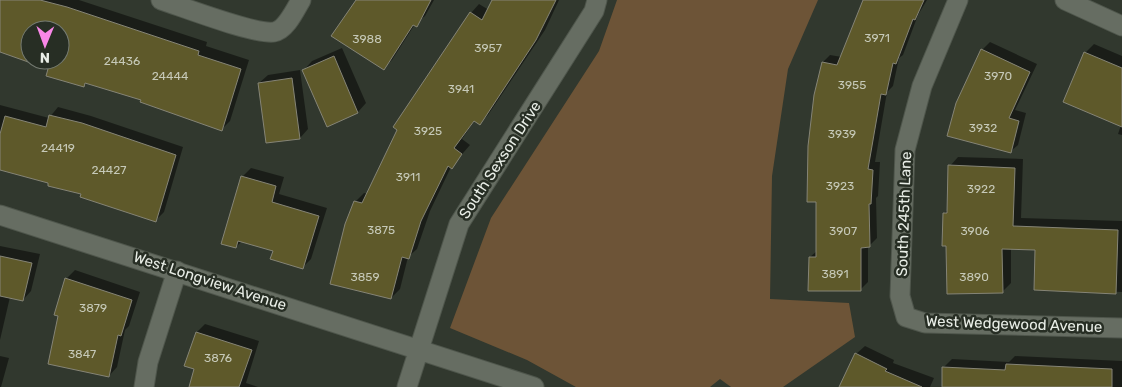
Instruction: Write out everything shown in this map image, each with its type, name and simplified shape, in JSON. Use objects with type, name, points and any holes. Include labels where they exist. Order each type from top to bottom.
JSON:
[{"type":"street","points":[[161,0],[250,29],[274,32],[282,27],[301,0]]},
{"type":"street","name":"South Sexson Drive","points":[[407,387],[459,224],[543,94],[594,11],[597,0]]},
{"type":"street","name":"South 245th Lane","points":[[906,317],[900,296],[905,150],[922,86],[958,0]]},
{"type":"street","points":[[1066,0],[1122,26]]},
{"type":"street","name":"West Longview Avenue","points":[[0,215],[177,270],[534,387]]},
{"type":"street","points":[[144,387],[148,362],[177,270]]},
{"type":"street","name":"West Wedgewood Avenue","points":[[906,317],[924,323],[1122,328]]},
{"type":"shaded area","points":[[617,0],[818,0],[788,69],[772,176],[770,299],[849,303],[855,337],[783,387],[731,387],[720,379],[710,387],[576,387],[527,360],[450,328],[491,218],[599,51]]},
{"type":"building","points":[[0,0],[40,0],[67,7],[199,51],[198,55],[241,69],[222,131],[140,102],[141,100],[85,83],[84,87],[46,76],[48,70],[70,70],[70,20],[20,20],[20,59],[0,52]]},
{"type":"building","points":[[356,0],[431,0],[417,27],[413,25],[384,70],[331,36]]},
{"type":"building","points":[[492,0],[556,0],[536,40],[480,125],[474,121],[454,148],[462,154],[452,169],[448,166],[421,221],[409,259],[402,257],[391,299],[330,284],[345,224],[354,201],[362,203],[397,130],[393,127],[470,12],[482,20]]},
{"type":"building","points":[[863,0],[924,0],[915,20],[913,19],[896,64],[893,63],[886,95],[881,94],[868,169],[873,170],[871,204],[869,204],[870,247],[861,248],[861,291],[808,291],[809,257],[816,257],[816,202],[807,202],[808,146],[814,95],[822,62],[837,65]]},
{"type":"building","points":[[981,49],[1030,72],[1009,118],[1019,121],[1011,153],[947,136],[956,103]]},
{"type":"building","points":[[1084,52],[1122,68],[1122,127],[1063,102]]},
{"type":"building","points":[[334,56],[358,113],[327,127],[302,70]]},
{"type":"building","points":[[292,78],[300,139],[266,143],[258,83]]},
{"type":"building","points":[[49,115],[82,123],[176,155],[156,222],[80,197],[81,194],[48,186],[48,183],[0,170],[0,134],[5,116],[46,127]]},
{"type":"building","points":[[948,165],[1015,168],[1013,226],[1118,230],[1116,294],[1034,290],[1035,250],[1002,249],[1003,293],[947,294],[946,246],[942,246],[943,213],[947,213]]},
{"type":"building","points":[[241,176],[276,186],[272,202],[319,216],[303,269],[270,259],[273,251],[238,241],[236,248],[221,244]]},
{"type":"building","points":[[0,256],[32,263],[23,301],[0,296]]},
{"type":"building","points":[[65,278],[132,300],[121,336],[118,335],[109,377],[48,364],[58,316],[54,315]]},
{"type":"building","points":[[196,332],[252,350],[239,387],[189,387],[194,369],[184,366]]},
{"type":"building","points":[[855,353],[887,369],[885,371],[922,387],[839,387]]},
{"type":"building","points":[[1006,364],[1112,369],[1112,387],[942,387],[942,367],[1005,370]]}]
